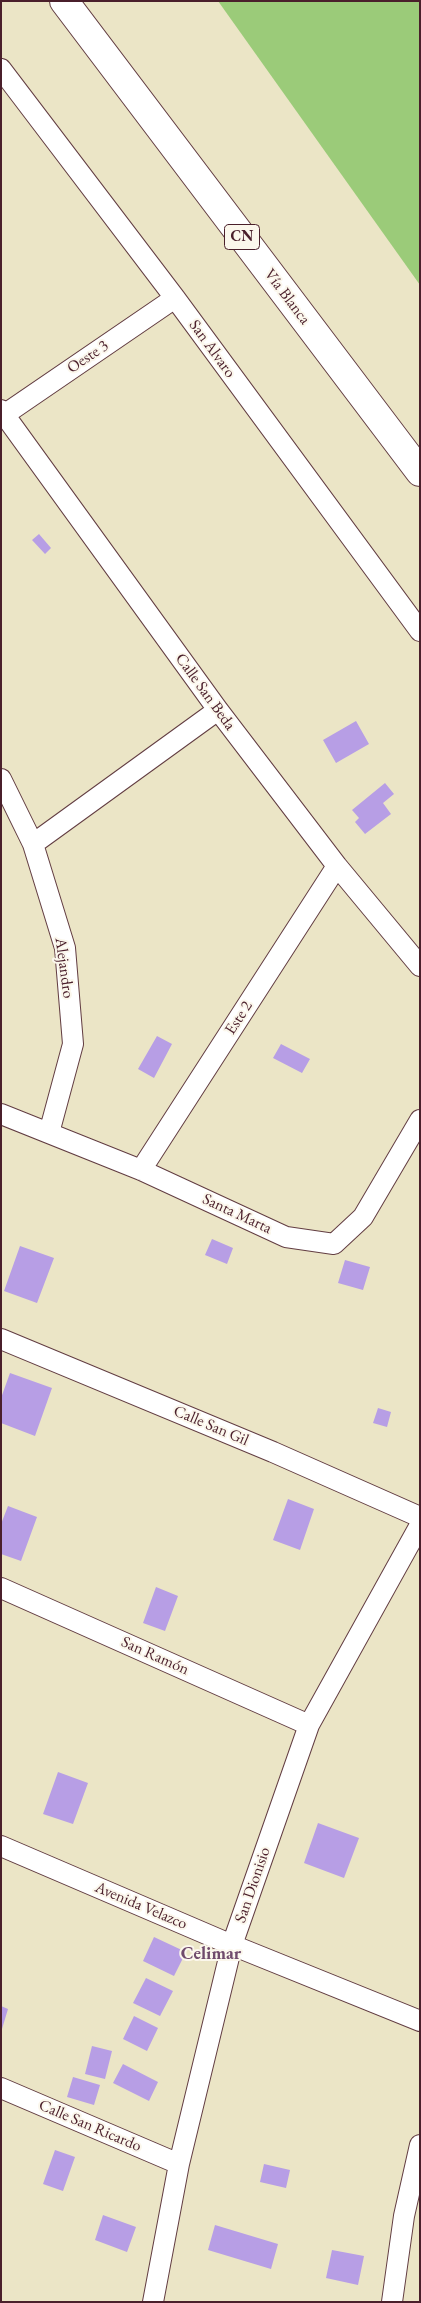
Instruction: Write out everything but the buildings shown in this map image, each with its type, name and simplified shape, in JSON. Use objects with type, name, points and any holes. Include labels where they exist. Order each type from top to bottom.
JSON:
[{"type":"highway","name":"Vía Blanca","points":[[64,1],[420,472]]},
{"type":"street","name":"San Alvaro","points":[[1,69],[175,298],[420,631]]},
{"type":"street","name":"Oeste 3","points":[[2,414],[175,298]]},
{"type":"street","name":"Calle San Beda","points":[[2,414],[218,710],[337,866],[420,966]]},
{"type":"street","points":[[34,844],[218,710]]},
{"type":"street","name":"Alejandro","points":[[1,780],[34,844],[64,948],[73,1044],[49,1134]]},
{"type":"street","name":"Este 2","points":[[141,1170],[337,866]]},
{"type":"street","name":"Santa Marta","points":[[1,1114],[141,1170],[286,1237],[334,1244],[363,1217],[420,1120]]},
{"type":"street","name":"Calle San Gil","points":[[1,1339],[274,1452],[420,1517]]},
{"type":"street","name":"San Dionisio","points":[[154,2302],[179,2164],[232,1944],[309,1725],[420,1525]]},
{"type":"street","name":"San Ramón","points":[[1,1588],[309,1725]]},
{"type":"street","name":"Avenida Velazco","points":[[1,1846],[420,2021]]},
{"type":"street","name":"Calle San Ricardo","points":[[1,2088],[179,2164]]},
{"type":"street","points":[[392,2302],[404,2216],[420,2145]]},
{"type":"green space","points":[[218,1],[420,1],[420,285]]},
{"type":"district","name":"Celimar","points":[[211,1954]]}]
